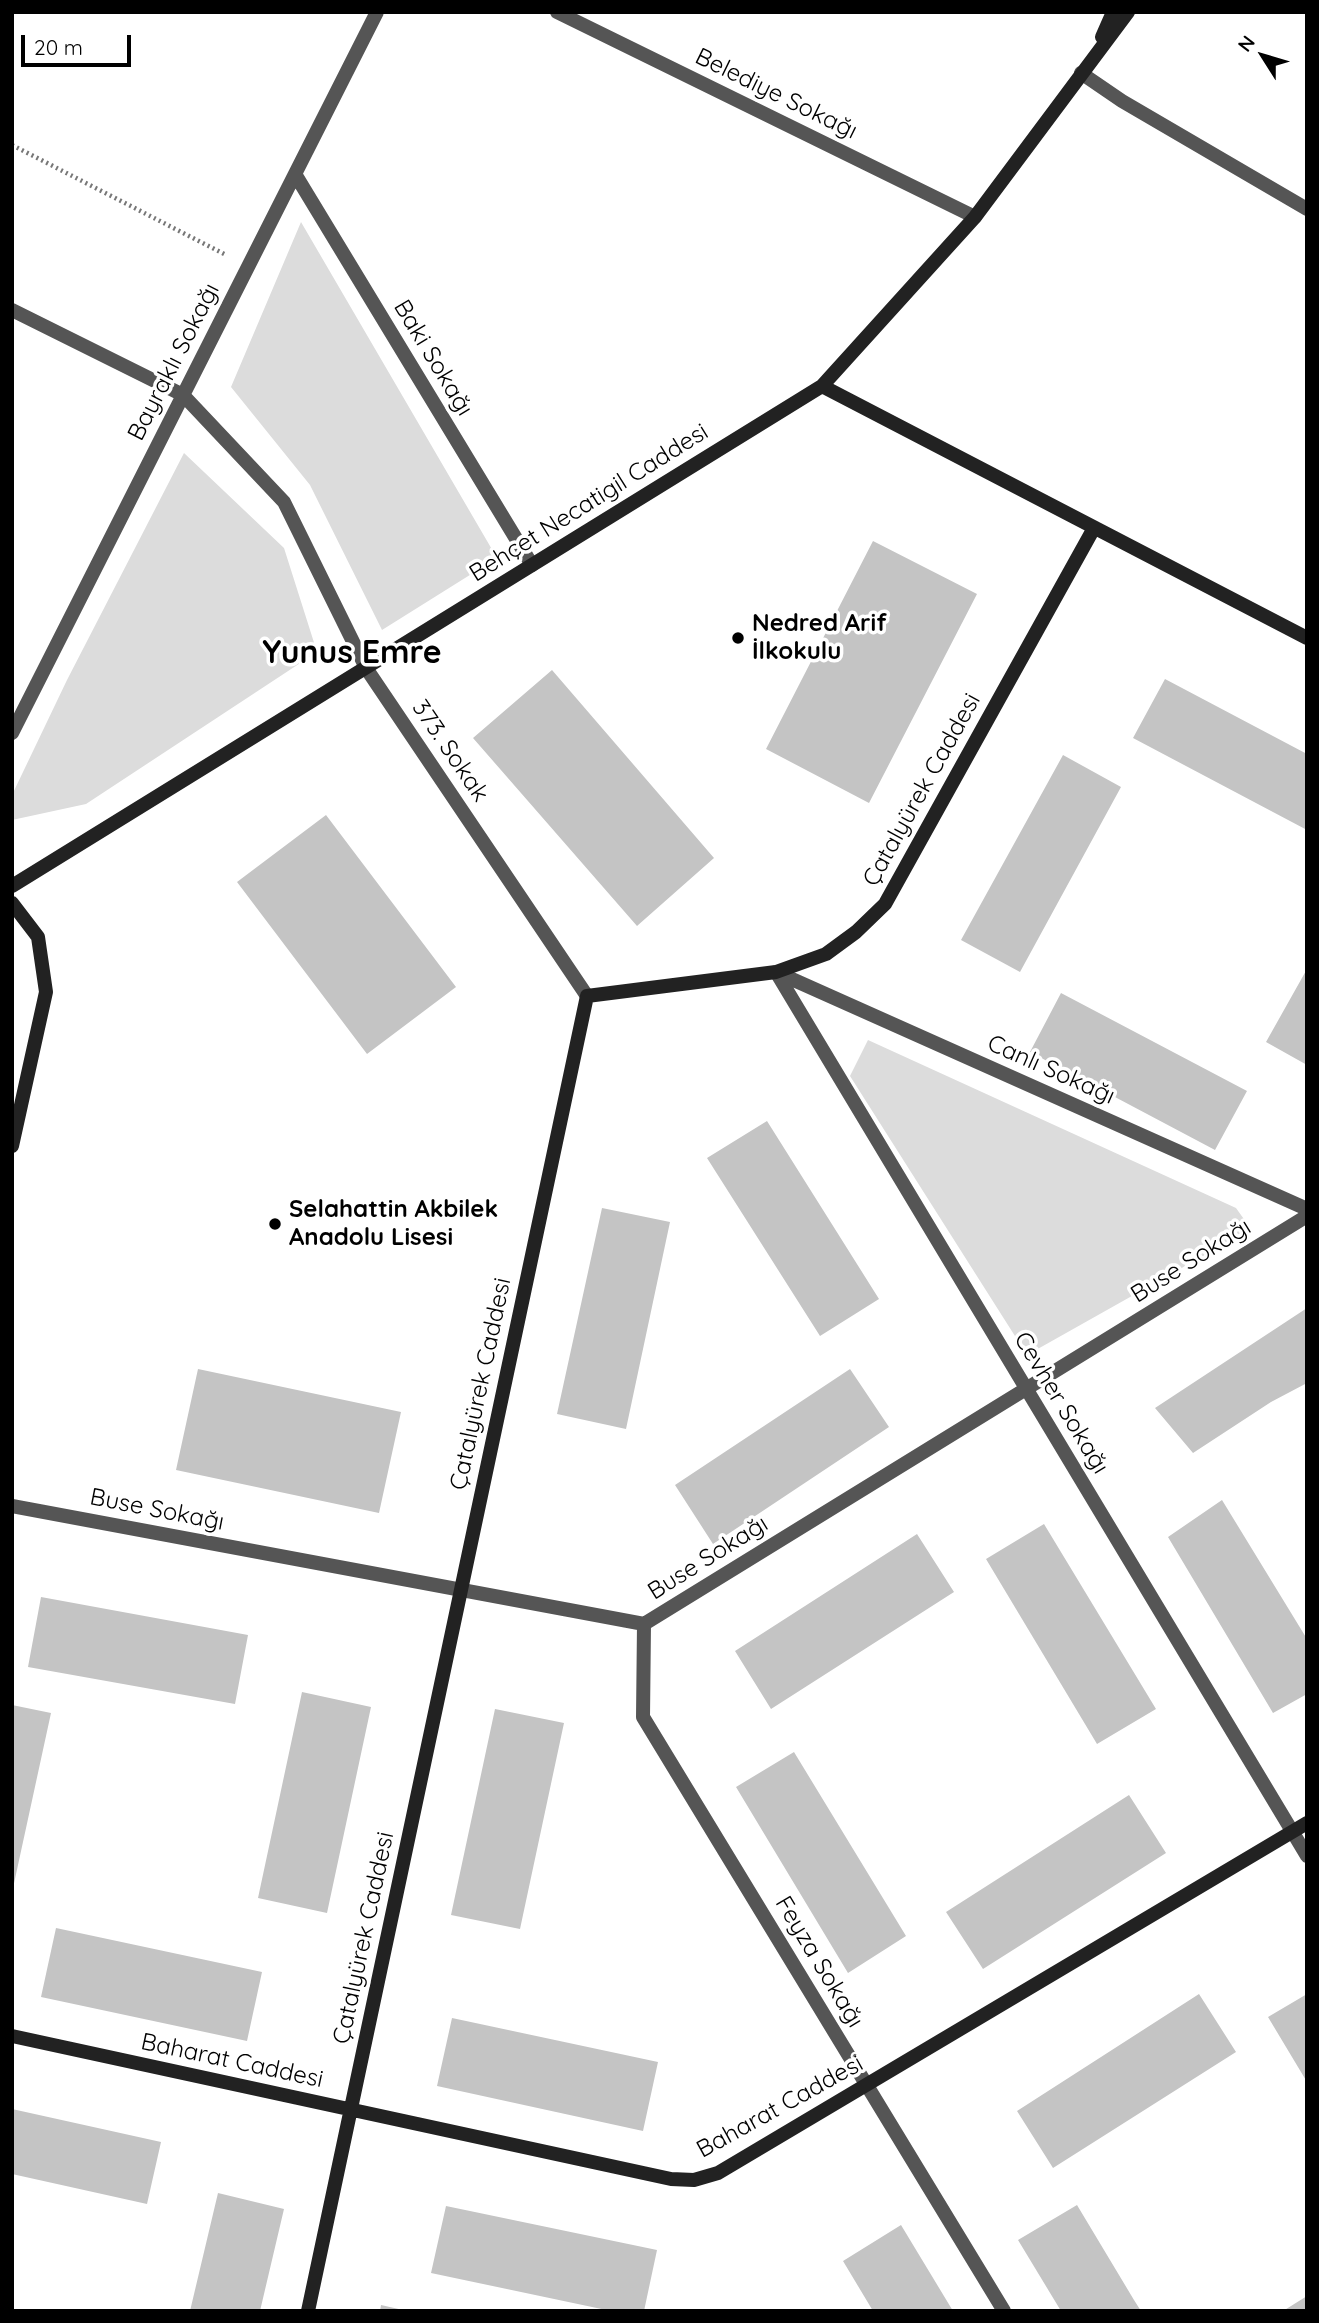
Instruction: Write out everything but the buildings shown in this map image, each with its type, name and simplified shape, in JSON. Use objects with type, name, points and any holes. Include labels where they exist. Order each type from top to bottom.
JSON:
[{"type":"street","name":"Bayraklı Sokağı","points":[[12,733],[377,12]]},
{"type":"street","name":"Belediye Sokağı","points":[[557,12],[975,217]]},
{"type":"street","name":"Behçet Necatigil Caddesi","points":[[1096,53],[1112,12]]},
{"type":"street","name":"Behçet Necatigil Caddesi","points":[[12,886],[821,386],[975,217],[1128,12]]},
{"type":"street","points":[[1081,73],[1122,102],[1307,209]]},
{"type":"street","name":"Baki Sokağı","points":[[295,174],[532,565]]},
{"type":"street","name":"373. Sokak","points":[[12,310],[183,396],[284,502],[366,668],[587,996]]},
{"type":"street","points":[[821,386],[1307,638]]},
{"type":"street","name":"Çatalyürek Caddesi","points":[[308,2311],[587,996],[776,972],[826,954],[856,932],[885,904],[1094,527]]},
{"type":"street","points":[[12,903],[38,937],[46,992],[12,1146]]},
{"type":"street","name":"Canlı Sokağı","points":[[776,972],[1307,1209]]},
{"type":"street","name":"Cevher Sokağı","points":[[776,972],[1307,1856]]},
{"type":"street","name":"Buse Sokağı","points":[[12,1507],[644,1624],[1307,1216]]},
{"type":"street","name":"Feyza Sokağı","points":[[644,1624],[643,1717],[1004,2311]]},
{"type":"street","name":"Baharat Caddesi","points":[[12,2036],[671,2179],[694,2180],[718,2173],[1307,1823]]},
{"type":"path","points":[[12,145],[248,266]]},
{"type":"shaded area","points":[[301,222],[497,558],[382,630],[310,485],[231,387]]},
{"type":"shaded area","points":[[184,453],[284,548],[317,652],[86,804],[12,820],[12,795],[67,680]]},
{"type":"shaded area","points":[[868,1040],[1236,1208],[1251,1229],[1027,1355],[850,1076]]},
{"type":"place","name":"Nedred Arif İlkokulu","points":[[738,638]]},
{"type":"place","name":"Selahattin Akbilek Anadolu Lisesi","points":[[275,1224]]},
{"type":"district","name":"Yunus Emre","points":[[352,653]]}]
